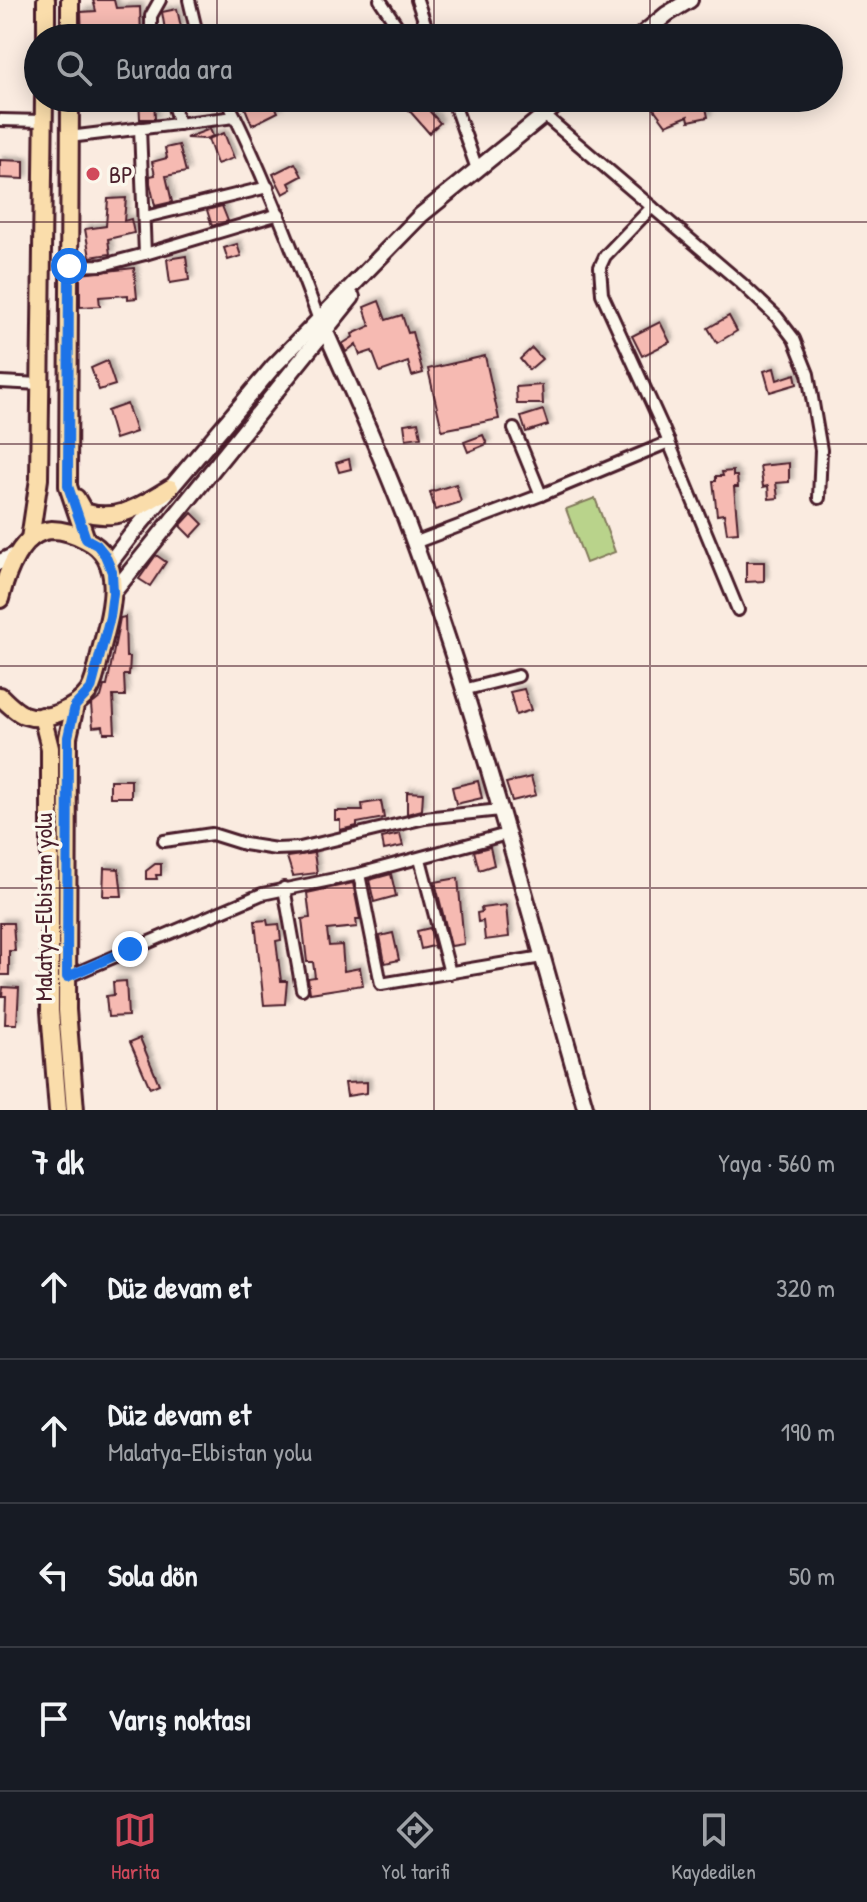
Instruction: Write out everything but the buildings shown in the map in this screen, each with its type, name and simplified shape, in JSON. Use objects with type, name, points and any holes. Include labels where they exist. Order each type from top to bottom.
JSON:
[{"type":"main road","points":[[46,0],[46,24]]},
{"type":"main road","points":[[70,0],[70,24]]},
{"type":"main road","points":[[655,24],[690,0]]},
{"type":"main road","points":[[30,539],[39,479],[44,112]]},
{"type":"main road","points":[[70,112],[68,486],[86,539]]},
{"type":"main road","points":[[113,593],[322,325],[421,215],[548,112]]},
{"type":"main road","points":[[109,564],[273,367],[322,325]]},
{"type":"main road","points":[[322,325],[374,440],[414,543],[500,810],[586,1110]]},
{"type":"main road","points":[[68,486],[84,512],[99,517],[127,514],[170,488]]},
{"type":"main road","points":[[0,599],[19,553],[41,531],[72,533],[97,545],[112,572],[110,617],[91,689],[75,706],[42,716],[24,715],[0,696]]},
{"type":"main road","points":[[0,562],[19,553]]},
{"type":"main road","name":"Malatya-Elbistan yolu","points":[[75,706],[68,737],[67,977],[75,1110]]},
{"type":"main road","points":[[0,716],[18,711]]},
{"type":"main road","name":"Malatya-Elbistan yolu","points":[[42,716],[50,748],[50,1011],[58,1110]]},
{"type":"street","points":[[151,24],[151,16],[160,0]]},
{"type":"street","points":[[189,0],[195,24]]},
{"type":"street","points":[[380,0],[396,24]]},
{"type":"street","points":[[417,0],[425,24]]},
{"type":"street","points":[[175,112],[179,124]]},
{"type":"street","points":[[233,112],[268,187],[322,325]]},
{"type":"street","points":[[453,112],[461,124]]},
{"type":"street","points":[[457,112],[477,169]]},
{"type":"street","points":[[544,115],[741,283],[777,317],[794,339],[808,374],[821,450],[819,498]]},
{"type":"street","points":[[69,137],[235,117]]},
{"type":"street","points":[[0,120],[44,121]]},
{"type":"street","points":[[140,128],[145,254]]},
{"type":"street","points":[[145,217],[268,187]]},
{"type":"street","points":[[652,207],[605,256],[600,267],[602,294],[669,442],[738,610]]},
{"type":"street","points":[[69,266],[103,265],[279,214]]},
{"type":"street","points":[[0,382],[40,384]]},
{"type":"street","points":[[514,429],[541,495]]},
{"type":"street","points":[[414,543],[669,442]]},
{"type":"street","points":[[463,690],[518,676]]},
{"type":"street","points":[[164,841],[212,834],[244,844],[276,849],[300,848],[425,818],[500,810]]},
{"type":"street","points":[[67,977],[239,902],[284,888],[420,859],[507,834]]},
{"type":"street","points":[[420,859],[450,973]]},
{"type":"street","points":[[359,874],[381,984],[542,957]]},
{"type":"street","points":[[284,888],[302,989]]},
{"type":"green space","points":[[595,498],[615,552],[586,563],[566,509]]},
{"type":"place","name":"BP","points":[[93,174]]},
{"type":"route","points":[[69,266],[68,486],[86,539],[97,545],[105,555],[112,572],[113,593],[110,617],[91,689],[75,706],[68,737],[67,977],[130,949]]}]
